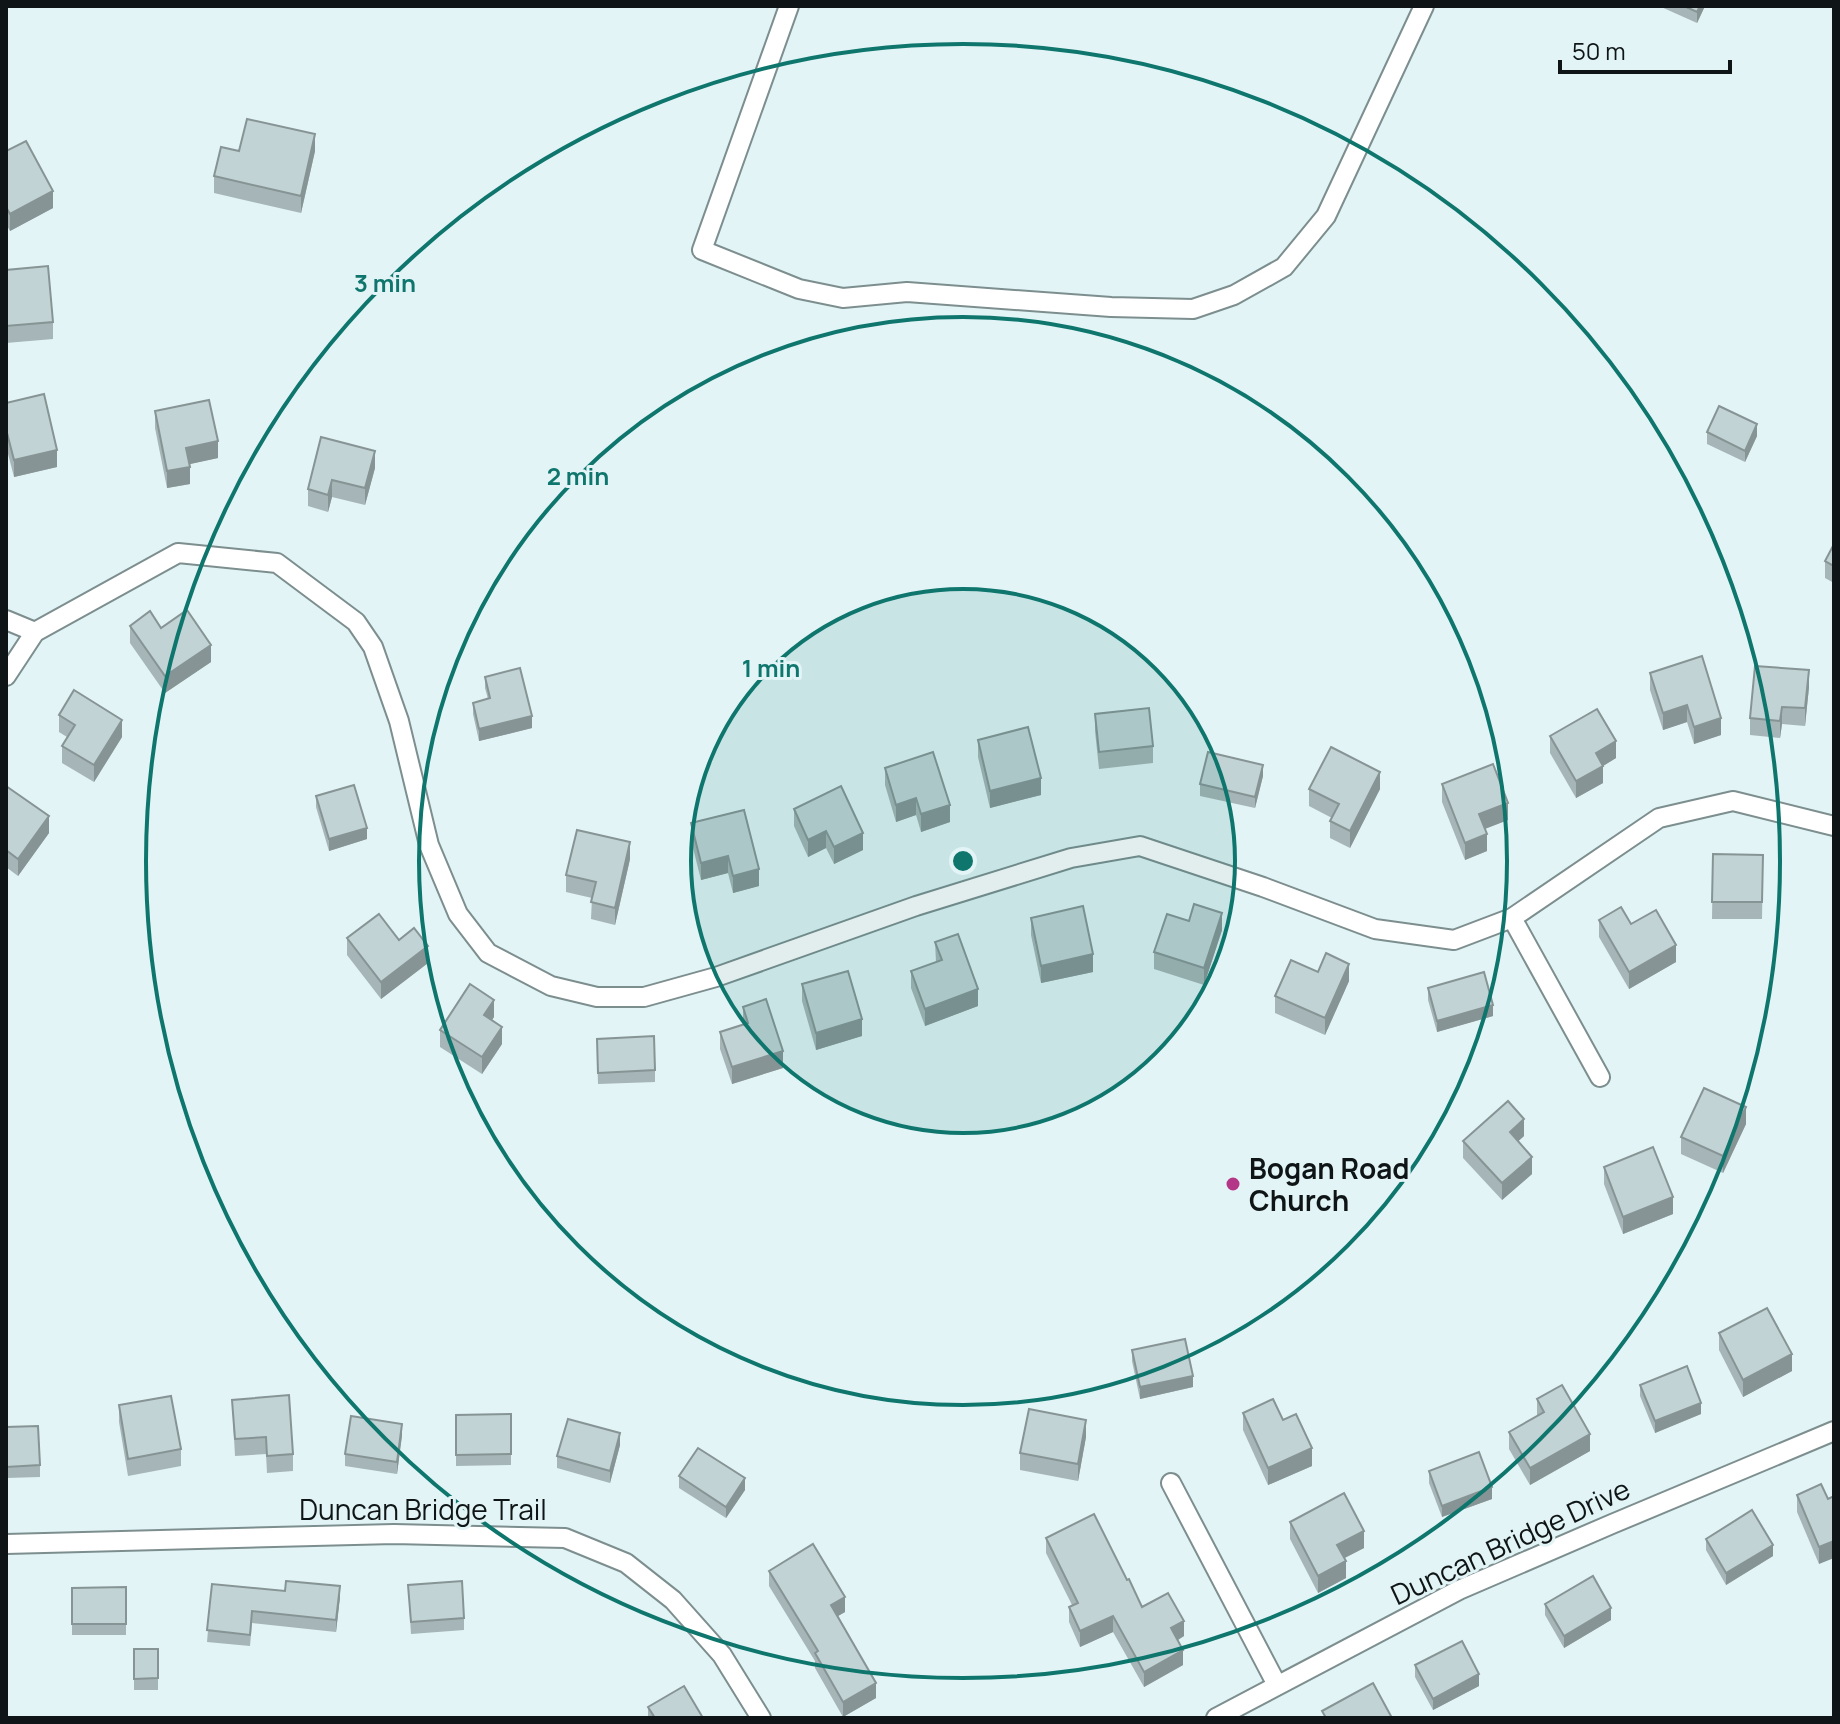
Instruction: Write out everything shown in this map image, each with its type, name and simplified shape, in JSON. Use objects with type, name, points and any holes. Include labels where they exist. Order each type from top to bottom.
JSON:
[{"type":"street","points":[[789,6],[702,250],[799,289],[843,298],[907,292],[1111,307],[1193,309],[1234,295],[1284,267],[1326,216],[1424,6]]},
{"type":"street","points":[[6,676],[35,632],[178,553],[277,563],[356,622],[373,647],[399,721],[429,845],[458,914],[488,953],[551,986],[597,997],[644,997],[716,977],[930,901],[1071,858],[1140,846],[1375,929],[1454,940],[1512,918],[1659,818],[1733,801],[1834,826]]},
{"type":"street","points":[[6,620],[35,632]]},
{"type":"street","points":[[1512,918],[1600,1077]]},
{"type":"street","name":"Duncan Bridge Drive","points":[[1216,1718],[1459,1590],[1834,1431]]},
{"type":"street","points":[[1171,1483],[1277,1685]]},
{"type":"street","name":"Duncan Bridge Trail","points":[[6,1544],[394,1534],[565,1538],[626,1563],[673,1600],[722,1655],[761,1718]]},
{"type":"building","points":[[1684,6],[1700,6],[1697,12]]},
{"type":"building","points":[[247,119],[315,134],[301,196],[214,176],[221,147],[239,151]]},
{"type":"building","points":[[26,141],[53,191],[10,214],[6,207],[6,151]]},
{"type":"building","points":[[48,266],[53,322],[6,326],[6,270]]},
{"type":"building","points":[[44,394],[57,450],[14,460],[6,429],[6,403]]},
{"type":"building","points":[[209,400],[218,441],[186,448],[190,467],[167,471],[155,411]]},
{"type":"building","points":[[1719,406],[1757,424],[1745,451],[1707,432]]},
{"type":"building","points":[[321,437],[375,451],[365,488],[332,480],[328,495],[308,489]]},
{"type":"building","points":[[1834,544],[1834,566],[1825,561]]},
{"type":"building","points":[[187,610],[211,645],[165,676],[130,626],[150,611],[161,628]]},
{"type":"building","points":[[1702,656],[1721,718],[1694,727],[1687,705],[1663,713],[1650,673]]},
{"type":"building","points":[[1755,666],[1809,670],[1805,708],[1782,707],[1780,721],[1750,718]]},
{"type":"building","points":[[520,668],[532,716],[479,729],[473,703],[490,698],[485,677]]},
{"type":"building","points":[[74,690],[122,720],[94,765],[62,746],[75,725],[59,715]]},
{"type":"building","points":[[1149,708],[1153,746],[1099,752],[1095,714]]},
{"type":"building","points":[[1597,709],[1616,741],[1596,753],[1603,766],[1576,781],[1550,736]]},
{"type":"building","points":[[1028,727],[1041,778],[990,791],[978,740]]},
{"type":"building","points":[[1331,747],[1380,772],[1350,831],[1330,821],[1339,804],[1309,789]]},
{"type":"building","points":[[933,752],[950,805],[921,814],[916,798],[896,805],[885,768]]},
{"type":"building","points":[[1208,752],[1263,765],[1255,797],[1200,784]]},
{"type":"building","points":[[1493,764],[1508,803],[1479,814],[1487,834],[1465,843],[1442,784]]},
{"type":"building","points":[[354,785],[367,828],[329,839],[316,796]]},
{"type":"building","points":[[6,786],[49,816],[18,859],[6,850]]},
{"type":"building","points":[[841,786],[863,833],[834,847],[826,831],[808,840],[794,809]]},
{"type":"building","points":[[744,810],[759,869],[733,876],[728,856],[701,863],[691,823]]},
{"type":"building","points":[[577,830],[630,842],[615,908],[591,902],[596,882],[566,875]]},
{"type":"building","points":[[1713,854],[1763,855],[1762,902],[1712,902]]},
{"type":"building","points":[[1194,904],[1222,913],[1204,968],[1154,952],[1167,914],[1189,921]]},
{"type":"building","points":[[1083,906],[1093,954],[1041,966],[1031,918]]},
{"type":"building","points":[[1621,907],[1631,924],[1656,910],[1676,945],[1629,972],[1599,920]]},
{"type":"building","points":[[379,914],[399,940],[414,928],[428,946],[381,982],[347,938]]},
{"type":"building","points":[[958,934],[978,989],[925,1009],[911,971],[942,960],[935,942]]},
{"type":"building","points":[[1326,953],[1349,964],[1325,1018],[1275,996],[1291,960],[1318,972]]},
{"type":"building","points":[[848,971],[862,1019],[816,1033],[802,984]]},
{"type":"building","points":[[1484,972],[1493,1005],[1437,1021],[1428,988]]},
{"type":"building","points":[[470,984],[494,1000],[484,1015],[502,1027],[482,1057],[440,1030]]},
{"type":"building","points":[[766,999],[783,1051],[732,1067],[720,1032],[748,1023],[743,1007]]},
{"type":"building","points":[[654,1036],[655,1070],[598,1073],[597,1039]]},
{"type":"building","points":[[1704,1088],[1746,1107],[1723,1156],[1681,1137]]},
{"type":"building","points":[[1508,1101],[1524,1119],[1510,1132],[1532,1157],[1502,1183],[1463,1141]]},
{"type":"building","points":[[1653,1147],[1673,1197],[1623,1217],[1604,1167]]},
{"type":"building","points":[[1767,1308],[1792,1354],[1743,1380],[1719,1333]]},
{"type":"building","points":[[1185,1339],[1193,1376],[1140,1387],[1132,1350]]},
{"type":"building","points":[[1687,1366],[1701,1403],[1655,1421],[1640,1385]]},
{"type":"building","points":[[1562,1385],[1590,1434],[1530,1468],[1509,1432],[1544,1412],[1537,1399]]},
{"type":"building","points":[[289,1395],[293,1454],[267,1456],[266,1437],[235,1439],[232,1400]]},
{"type":"building","points":[[171,1396],[181,1449],[128,1459],[119,1405]]},
{"type":"building","points":[[1273,1399],[1283,1420],[1296,1414],[1312,1448],[1268,1468],[1243,1413]]},
{"type":"building","points":[[1029,1409],[1086,1420],[1078,1464],[1020,1453]]},
{"type":"building","points":[[511,1414],[511,1454],[456,1455],[456,1415]]},
{"type":"building","points":[[351,1416],[402,1424],[397,1462],[345,1454]]},
{"type":"building","points":[[568,1419],[620,1433],[610,1471],[557,1456]]},
{"type":"building","points":[[38,1426],[40,1465],[6,1467],[6,1427]]},
{"type":"building","points":[[698,1448],[745,1478],[726,1507],[679,1476]]},
{"type":"building","points":[[1479,1452],[1492,1487],[1442,1506],[1429,1471]]},
{"type":"building","points":[[1821,1484],[1828,1499],[1834,1496],[1834,1541],[1819,1547],[1797,1495]]},
{"type":"building","points":[[1344,1493],[1364,1531],[1337,1545],[1346,1561],[1318,1576],[1290,1522]]},
{"type":"building","points":[[1752,1510],[1773,1545],[1726,1573],[1706,1539]]},
{"type":"building","points":[[1094,1514],[1142,1607],[1168,1593],[1184,1621],[1171,1628],[1183,1650],[1144,1672],[1113,1616],[1080,1631],[1069,1607],[1078,1603],[1046,1538]]},
{"type":"building","points":[[813,1544],[845,1597],[831,1605],[876,1683],[843,1702],[815,1653],[818,1651],[769,1571]]},
{"type":"building","points":[[1593,1576],[1611,1608],[1564,1636],[1545,1604]]},
{"type":"building","points":[[286,1581],[340,1586],[336,1620],[252,1611],[250,1635],[207,1630],[212,1584],[285,1591]]},
{"type":"building","points":[[462,1581],[464,1618],[411,1622],[408,1585]]},
{"type":"building","points":[[126,1587],[126,1624],[72,1624],[72,1588]]},
{"type":"building","points":[[1462,1641],[1479,1674],[1433,1699],[1415,1665]]},
{"type":"building","points":[[134,1649],[158,1649],[158,1678],[134,1679]]},
{"type":"building","points":[[1373,1683],[1392,1718],[1326,1718],[1322,1711]]},
{"type":"building","points":[[684,1686],[703,1718],[655,1718],[648,1707]]},
{"type":"place","name":"Bogan Road Church","points":[[1233,1184]]}]
